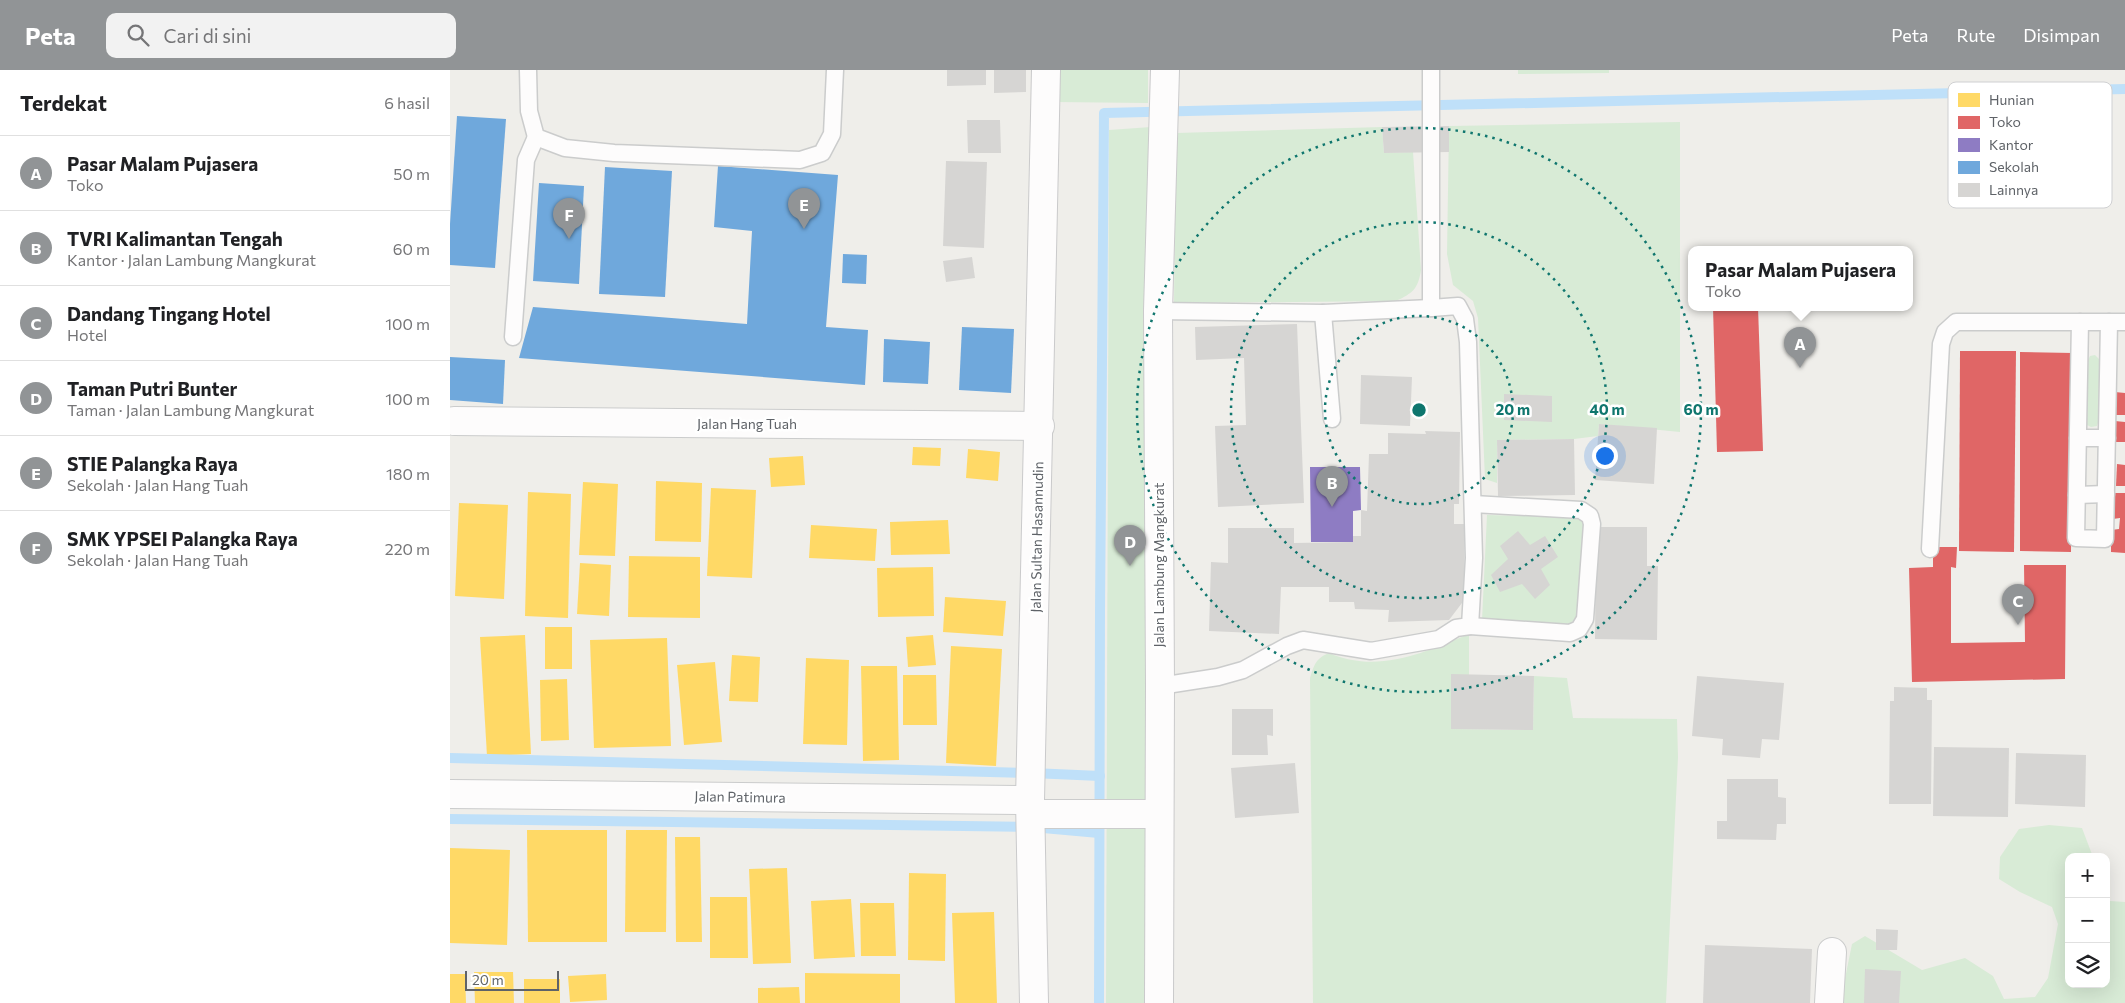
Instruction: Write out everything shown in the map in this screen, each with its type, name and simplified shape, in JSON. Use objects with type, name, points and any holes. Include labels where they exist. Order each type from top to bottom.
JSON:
[{"type":"street","name":"Jalan Sultan Hasannudin","points":[[1034,1003],[1031,807],[1046,70]]},
{"type":"street","name":"Jalan Lambung Mangkurat","points":[[1159,1003],[1158,311],[1165,82]]},
{"type":"street","name":"Jalan Hang Tuah","points":[[454,421],[1040,426]]},
{"type":"street","name":"Jalan Patimura","points":[[450,794],[1031,807],[1100,814],[1159,814]]},
{"type":"street","points":[[1829,1003],[1832,952]]},
{"type":"lane","points":[[513,337],[526,160],[536,137],[529,111],[528,70]]},
{"type":"lane","points":[[536,137],[565,148],[614,153],[800,160],[822,152],[832,134],[835,70]]},
{"type":"lane","points":[[1431,70],[1431,308]]},
{"type":"lane","points":[[1158,311],[1323,313],[1458,306],[1465,319],[1468,342],[1474,558],[1470,626]]},
{"type":"lane","points":[[1323,313],[1332,419]]},
{"type":"lane","points":[[1930,549],[1942,344],[1945,332],[1956,322],[2080,322],[2117,322],[2107,438],[2105,539],[2076,538],[2080,322]]},
{"type":"lane","points":[[2078,438],[2107,438]]},
{"type":"lane","points":[[2077,495],[2106,494]]},
{"type":"lane","points":[[1160,686],[1218,677],[1243,670],[1287,646],[1303,640],[1371,651],[1438,639],[1456,628],[1470,626],[1570,633],[1579,630],[1585,619],[1592,524],[1590,516],[1581,510],[1473,504]]},
{"type":"green space","points":[[1054,70],[1148,70],[1148,103],[1054,102]]},
{"type":"green space","points":[[1518,70],[1609,70],[1609,73],[1518,74]]},
{"type":"green space","points":[[1680,122],[1680,432],[1599,424],[1598,436],[1574,439],[1497,440],[1497,483],[1485,479],[1478,318],[1473,301],[1453,285],[1447,254],[1449,126]]},
{"type":"green space","points":[[1151,127],[1152,1003],[1106,1003],[1109,130]]},
{"type":"green space","points":[[1382,127],[1384,153],[1413,152],[1421,270],[1418,282],[1411,293],[1396,301],[1174,303],[1176,133]]},
{"type":"green space","points":[[2095,355],[2099,359],[2099,420],[2097,426],[2091,427],[2087,425],[2087,362],[2090,356]]},
{"type":"green space","points":[[1487,515],[1572,517],[1580,519],[1584,525],[1578,615],[1569,625],[1561,628],[1482,620]]},
{"type":"green space","points":[[1469,634],[1469,675],[1451,675],[1451,729],[1533,730],[1534,676],[1567,678],[1573,718],[1677,719],[1678,757],[1666,1003],[1313,1003],[1310,678],[1314,666],[1321,657],[1329,653],[1365,662],[1383,661],[1417,654]]},
{"type":"green space","points":[[2049,825],[2082,828],[2091,853],[2065,853],[2065,988],[2110,988],[2110,901],[2125,902],[2125,1003],[1840,1003],[1852,944],[1865,936],[1922,970],[1965,958],[1993,976],[2004,999],[2035,997],[2048,978],[2058,924],[2052,907],[2020,892],[1999,879],[2000,857],[2019,829]]},
{"type":"building: Hunian","points":[[913,447],[941,448],[940,466],[912,465]]},
{"type":"building: Hunian","points":[[968,449],[1000,452],[998,481],[966,478]]},
{"type":"building: Hunian","points":[[803,456],[805,485],[771,487],[769,458]]},
{"type":"building: Hunian","points":[[656,481],[702,483],[701,542],[655,541]]},
{"type":"building: Hunian","points":[[583,482],[618,484],[615,556],[579,555]]},
{"type":"building: Hunian","points":[[711,488],[756,490],[752,578],[707,576]]},
{"type":"building: Hunian","points":[[528,492],[571,494],[568,618],[525,616]]},
{"type":"building: Hunian","points":[[459,503],[508,505],[504,599],[455,596]]},
{"type":"building: Hunian","points":[[948,520],[950,554],[891,555],[890,522]]},
{"type":"building: Hunian","points":[[811,525],[877,529],[875,561],[809,558]]},
{"type":"building: Hunian","points":[[629,556],[700,557],[700,618],[628,617]]},
{"type":"building: Hunian","points":[[580,563],[611,565],[609,616],[577,614]]},
{"type":"building: Hunian","points":[[933,567],[934,616],[878,617],[877,568]]},
{"type":"building: Hunian","points":[[945,597],[1006,601],[1003,636],[943,632]]},
{"type":"building: Hunian","points":[[545,627],[572,627],[572,669],[545,669]]},
{"type":"building: Hunian","points":[[525,635],[531,754],[487,756],[480,637]]},
{"type":"building: Hunian","points":[[933,635],[936,665],[908,667],[906,637]]},
{"type":"building: Hunian","points":[[667,638],[671,746],[594,748],[590,640]]},
{"type":"building: Hunian","points":[[951,646],[1002,649],[996,766],[946,763]]},
{"type":"building: Hunian","points":[[732,655],[760,657],[758,702],[729,701]]},
{"type":"building: Hunian","points":[[806,658],[849,660],[847,745],[803,744]]},
{"type":"building: Hunian","points":[[715,662],[722,742],[684,745],[677,665]]},
{"type":"building: Hunian","points":[[861,666],[897,666],[899,760],[863,761]]},
{"type":"building: Hunian","points":[[903,675],[936,675],[937,725],[903,725]]},
{"type":"building: Hunian","points":[[567,679],[569,740],[541,741],[540,680]]},
{"type":"building: Hunian","points":[[527,830],[607,830],[607,942],[528,942]]},
{"type":"building: Hunian","points":[[626,830],[667,830],[666,932],[625,932]]},
{"type":"building: Hunian","points":[[675,837],[700,837],[702,942],[676,942]]},
{"type":"building: Hunian","points":[[450,848],[510,850],[507,945],[450,943]]},
{"type":"building: Hunian","points":[[787,868],[791,963],[753,964],[749,869]]},
{"type":"building: Hunian","points":[[909,873],[946,874],[945,961],[908,960]]},
{"type":"building: Hunian","points":[[710,897],[747,897],[748,958],[710,958]]},
{"type":"building: Hunian","points":[[851,899],[855,957],[814,959],[811,901]]},
{"type":"building: Hunian","points":[[860,903],[894,903],[896,956],[861,956]]},
{"type":"building: Hunian","points":[[994,912],[997,1003],[955,1003],[952,913]]},
{"type":"building: Hunian","points":[[474,972],[513,972],[514,1003],[475,1003]]},
{"type":"building: Hunian","points":[[805,973],[900,974],[900,1003],[805,1003]]},
{"type":"building: Hunian","points":[[450,974],[465,974],[466,1003],[450,1003]]},
{"type":"building: Hunian","points":[[606,974],[607,1000],[570,1002],[568,976]]},
{"type":"building: Hunian","points":[[524,979],[560,979],[560,1003],[524,1003]]},
{"type":"building: Hunian","points":[[799,987],[800,1003],[758,1003],[758,988]]},
{"type":"building: Toko","points":[[1713,311],[1758,311],[1763,451],[1717,452]]},
{"type":"building: Toko","points":[[1960,351],[2016,351],[2014,552],[1959,551]]},
{"type":"building: Toko","points":[[2020,352],[2073,353],[2071,552],[2020,551]]},
{"type":"building: Toko","points":[[2115,392],[2125,393],[2125,415],[2114,415]]},
{"type":"building: Toko","points":[[2115,421],[2125,422],[2125,442],[2114,442]]},
{"type":"building: Toko","points":[[2117,464],[2125,465],[2125,486],[2116,486]]},
{"type":"building: Toko","points":[[2113,493],[2125,493],[2125,553],[2111,552],[2111,530],[2119,529],[2120,518],[2113,519]]},
{"type":"building: Toko","points":[[1933,547],[1957,547],[1956,568],[1951,567],[1951,643],[2025,642],[2024,565],[2066,565],[2065,679],[1912,682],[1909,568],[1933,567]]},
{"type":"building: Kantor","points":[[1310,467],[1360,467],[1361,510],[1353,511],[1353,542],[1311,542]]},
{"type":"building: Sekolah","points":[[457,116],[506,119],[495,268],[450,265],[450,224]]},
{"type":"building: Sekolah","points":[[718,166],[838,175],[826,327],[868,330],[865,385],[519,358],[533,307],[747,324],[752,231],[714,227]]},
{"type":"building: Sekolah","points":[[605,167],[672,171],[665,297],[599,294]]},
{"type":"building: Sekolah","points":[[539,183],[584,186],[579,284],[533,281]]},
{"type":"building: Sekolah","points":[[843,254],[867,255],[866,284],[842,283]]},
{"type":"building: Sekolah","points":[[962,327],[1014,329],[1011,393],[959,390]]},
{"type":"building: Sekolah","points":[[884,339],[930,342],[928,384],[883,382]]},
{"type":"building: Sekolah","points":[[450,357],[505,360],[503,404],[450,400]]},
{"type":"building: Lainnya","points":[[947,70],[986,70],[986,85],[947,86]]},
{"type":"building: Lainnya","points":[[994,70],[1026,70],[1026,92],[994,93]]},
{"type":"building: Lainnya","points":[[967,120],[1000,120],[1001,153],[968,153]]},
{"type":"building: Lainnya","points":[[1449,126],[1449,152],[1384,153],[1382,127]]},
{"type":"building: Lainnya","points":[[946,161],[987,162],[984,248],[943,246]]},
{"type":"building: Lainnya","points":[[972,257],[975,278],[946,282],[943,261]]},
{"type":"building: Lainnya","points":[[1297,324],[1304,503],[1218,507],[1215,426],[1246,425],[1244,358],[1196,360],[1195,327]]},
{"type":"building: Lainnya","points":[[1361,375],[1412,377],[1410,426],[1360,424]]},
{"type":"building: Lainnya","points":[[1504,394],[1552,396],[1552,422],[1504,420]]},
{"type":"building: Lainnya","points":[[1599,424],[1657,428],[1654,484],[1595,480]]},
{"type":"building: Lainnya","points":[[1425,431],[1460,432],[1459,504],[1454,504],[1454,524],[1464,524],[1465,599],[1449,620],[1388,622],[1389,610],[1355,609],[1354,602],[1329,602],[1329,587],[1281,587],[1279,634],[1209,631],[1211,562],[1228,563],[1228,528],[1294,528],[1294,543],[1353,542],[1353,536],[1361,536],[1361,510],[1367,511],[1369,454],[1388,454],[1388,433],[1426,434]]},
{"type":"building: Lainnya","points":[[1574,439],[1575,495],[1498,496],[1497,440]]},
{"type":"building: Lainnya","points":[[1596,527],[1647,527],[1647,566],[1658,566],[1657,640],[1595,639]]},
{"type":"building: Lainnya","points":[[1518,531],[1530,545],[1545,536],[1558,557],[1541,569],[1550,585],[1535,599],[1522,584],[1500,592],[1491,575],[1508,559],[1500,546]]},
{"type":"building: Lainnya","points":[[1451,674],[1534,676],[1533,730],[1451,729]]},
{"type":"building: Lainnya","points":[[1697,676],[1784,683],[1779,740],[1762,739],[1760,758],[1722,755],[1723,739],[1692,736]]},
{"type":"building: Lainnya","points":[[1894,687],[1927,688],[1927,700],[1932,700],[1931,804],[1889,804],[1890,701],[1894,701]]},
{"type":"building: Lainnya","points":[[1232,709],[1273,709],[1273,736],[1267,735],[1268,755],[1232,755]]},
{"type":"building: Lainnya","points":[[1934,747],[2009,748],[2008,817],[1933,816]]},
{"type":"building: Lainnya","points":[[2016,753],[2086,755],[2085,807],[2015,804]]},
{"type":"building: Lainnya","points":[[1295,763],[1299,813],[1235,818],[1231,768]]},
{"type":"building: Lainnya","points":[[1727,779],[1778,779],[1778,797],[1786,798],[1786,824],[1777,824],[1776,840],[1717,839],[1717,821],[1727,821]]},
{"type":"building: Lainnya","points":[[1876,929],[1898,930],[1897,950],[1876,950]]},
{"type":"building: Lainnya","points":[[1705,945],[1812,949],[1810,1003],[1703,1003]]},
{"type":"building: Lainnya","points":[[1865,969],[1901,971],[1899,1003],[1864,1003]]},
{"type":"waterway","points":[[2112,89],[2125,89]]},
{"type":"waterway","points":[[1099,1003],[1104,113],[1948,93]]},
{"type":"waterway","points":[[450,758],[1100,776]]},
{"type":"waterway","points":[[450,819],[1032,827],[1099,833]]},
{"type":"place","name":"STIE Palangka Raya","points":[[804,229]]},
{"type":"place","name":"SMK YPSEI Palangka Raya","points":[[569,239]]},
{"type":"place","name":"Pasar Malam Pujasera","points":[[1800,368]]},
{"type":"place","name":"TVRI Kalimantan Tengah","points":[[1332,507]]},
{"type":"place","name":"Taman Putri Bunter","points":[[1130,566]]},
{"type":"place","name":"Dandang Tingang Hotel","points":[[2018,625]]}]
